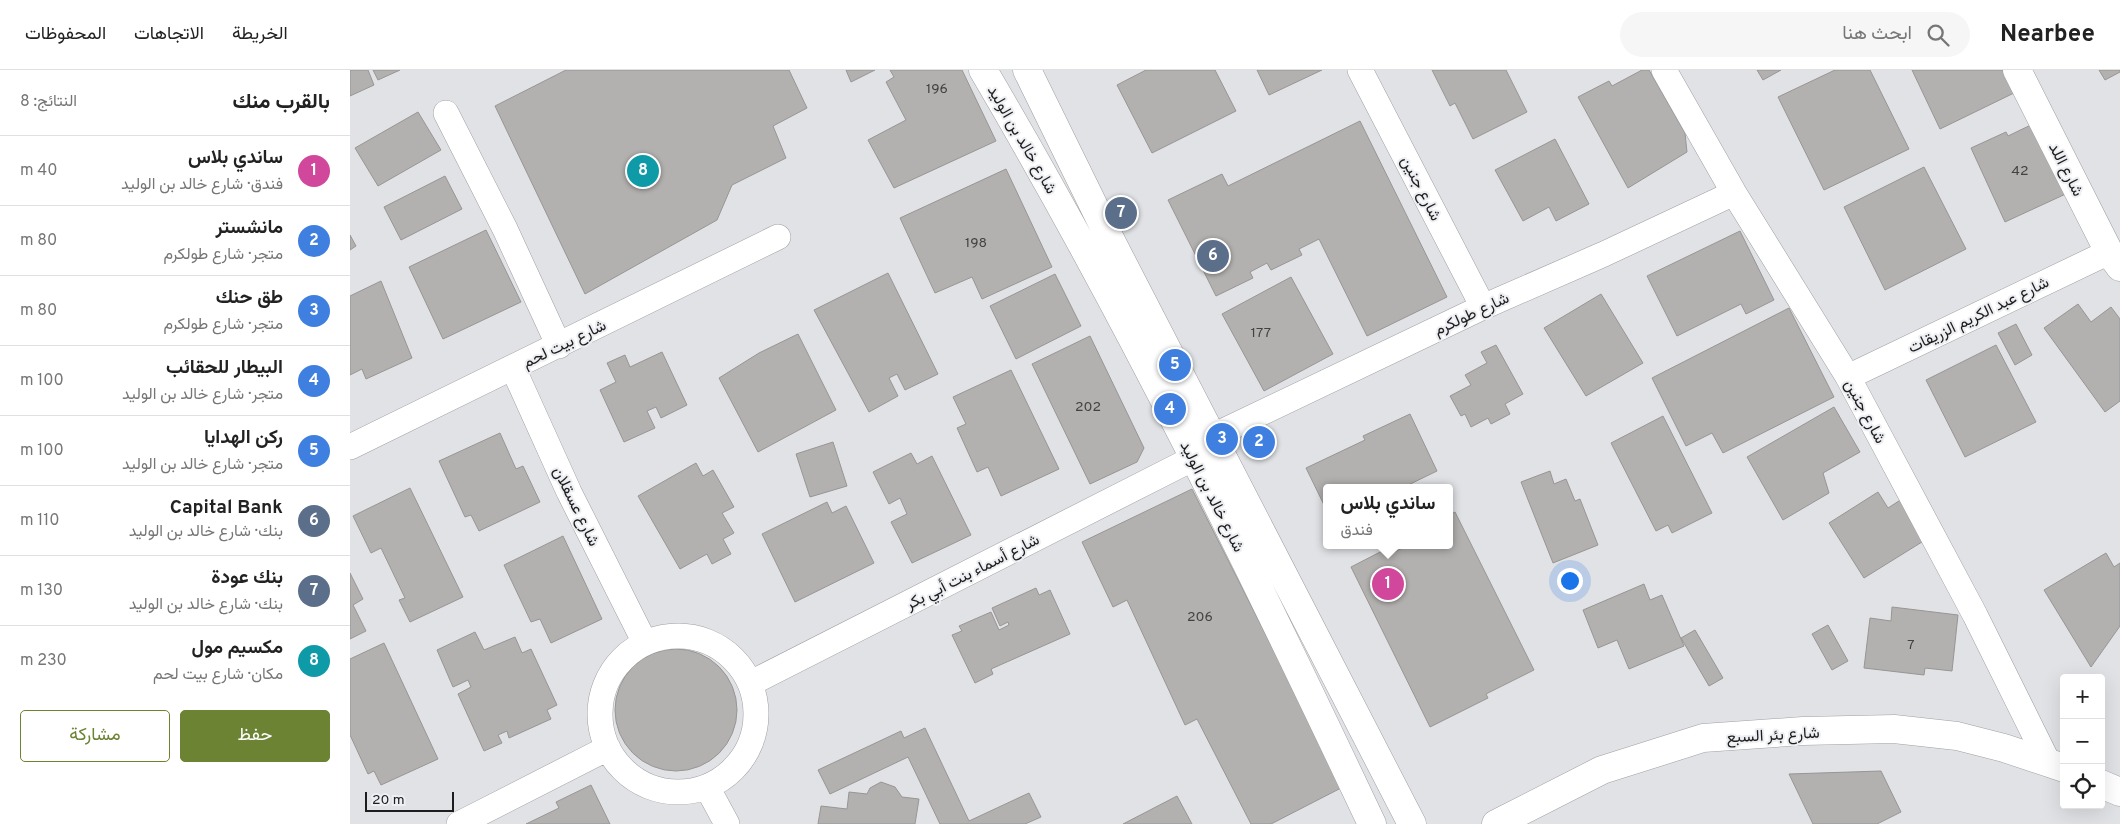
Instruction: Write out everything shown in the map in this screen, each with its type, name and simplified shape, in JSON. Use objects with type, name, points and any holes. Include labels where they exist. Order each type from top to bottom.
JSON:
[{"type":"main road","name":"شارع خالد بن الوليد","points":[[983,70],[1101,278],[1194,458],[1372,824]]},
{"type":"main road","name":"شارع خالد بن الوليد","points":[[1027,70],[1211,437],[1412,824]]},
{"type":"main road","name":"شارع اللد","points":[[2017,70],[2114,259]]},
{"type":"main road","name":"شارع بئر السبع","points":[[1496,824],[1602,770],[1703,738],[1894,729],[1957,736],[2056,765]]},
{"type":"main road","points":[[2105,786],[2120,792]]},
{"type":"street","name":"شارع جنين","points":[[1360,70],[1483,307]]},
{"type":"street","name":"شارع جنين","points":[[1664,70],[1734,193],[1848,377],[2056,765]]},
{"type":"street","points":[[446,113],[505,229],[558,346]]},
{"type":"street","name":"شارع طولكرم","points":[[1211,437],[1483,307],[1604,254],[1734,193]]},
{"type":"street","name":"شارع بيت لحم","points":[[350,447],[778,238]]},
{"type":"street","name":"شارع عبد الكريم الزريقات","points":[[1848,377],[2114,259]]},
{"type":"street","name":"شارع عسقلان","points":[[513,368],[569,492],[645,643]]},
{"type":"street","name":"شارع أسماء بنت أبي بكر","points":[[751,683],[1194,458]]},
{"type":"street","points":[[675,636],[706,641],[732,657],[751,683],[757,714],[751,744],[734,770],[707,787],[679,792],[650,787],[626,772],[608,748],[601,725],[601,700],[609,677],[624,657],[645,643],[675,636]]},
{"type":"street","points":[[459,824],[608,748]]},
{"type":"street","points":[[707,787],[726,824]]},
{"type":"building","points":[[350,70],[368,70],[374,85],[350,96]]},
{"type":"building","points":[[373,70],[400,70],[378,80]]},
{"type":"building","points":[[566,70],[789,70],[807,108],[773,126],[786,158],[732,185],[717,220],[585,294],[495,106]]},
{"type":"building","points":[[846,70],[875,70],[851,82]]},
{"type":"building","points":[[890,70],[962,70],[996,141],[894,188],[868,140],[906,120],[886,82],[894,77]]},
{"type":"building","points":[[1146,70],[1215,70],[1236,111],[1152,153],[1117,85]]},
{"type":"building","points":[[1257,70],[1322,70],[1269,95]]},
{"type":"building","points":[[1432,70],[1506,70],[1527,112],[1473,139],[1455,103],[1450,106]]},
{"type":"building","points":[[1642,70],[1649,70],[1685,133],[1687,152],[1628,188],[1578,97],[1609,81],[1612,86]]},
{"type":"building","points":[[1757,70],[1781,70],[1763,80]]},
{"type":"building","points":[[1835,70],[1870,70],[1909,149],[1824,190],[1778,97]]},
{"type":"building","points":[[1912,70],[2003,70],[2014,93],[1940,129]]},
{"type":"building","points":[[2099,70],[2120,70],[2120,72],[2105,80]]},
{"type":"building","points":[[418,112],[441,150],[378,186],[355,148]]},
{"type":"building","points":[[1360,121],[1447,297],[1367,336],[1319,239],[1299,249],[1302,255],[1271,270],[1267,263],[1250,272],[1253,278],[1216,296],[1168,200],[1222,174],[1228,186]]},
{"type":"building","points":[[2037,122],[2070,192],[2005,222],[1971,148],[2006,132],[2008,136]]},
{"type":"building","points":[[1555,139],[1589,204],[1556,221],[1549,207],[1523,221],[1495,170]]},
{"type":"building","points":[[1924,167],[1966,249],[1885,290],[1844,207]]},
{"type":"building","points":[[1006,169],[1052,267],[982,299],[972,277],[935,293],[900,218]]},
{"type":"building","points":[[445,176],[462,209],[401,240],[384,207]]},
{"type":"building","points":[[486,230],[521,302],[443,339],[409,267]]},
{"type":"building","points":[[1740,231],[1774,300],[1746,314],[1741,304],[1677,336],[1647,276]]},
{"type":"building","points":[[350,235],[356,246],[350,250]]},
{"type":"building","points":[[888,273],[938,374],[905,390],[897,374],[889,378],[898,396],[869,412],[814,310]]},
{"type":"building","points":[[1055,274],[1081,326],[1016,359],[990,306]]},
{"type":"building","points":[[1291,277],[1333,354],[1264,391],[1222,314]]},
{"type":"building","points":[[381,281],[412,358],[366,379],[362,369],[350,375],[350,296]]},
{"type":"building","points":[[1601,294],[1643,363],[1586,396],[1544,328]]},
{"type":"building","points":[[2078,304],[2091,322],[2111,307],[2120,319],[2120,401],[2105,412],[2044,328]]},
{"type":"building","points":[[1789,308],[1834,397],[1723,453],[1712,433],[1686,446],[1652,378]]},
{"type":"building","points":[[2016,324],[2032,355],[2015,365],[1998,333]]},
{"type":"building","points":[[798,334],[836,410],[758,452],[719,378],[759,353]]},
{"type":"building","points":[[1090,336],[1144,448],[1137,462],[1090,484],[1032,364]]},
{"type":"building","points":[[1496,345],[1523,394],[1505,404],[1510,414],[1491,424],[1488,418],[1471,427],[1465,414],[1461,416],[1450,396],[1471,385],[1465,375],[1487,363],[1481,352]]},
{"type":"building","points":[[1996,345],[2036,422],[1965,457],[1926,380]]},
{"type":"building","points":[[662,352],[687,405],[661,418],[656,407],[647,411],[655,428],[624,442],[600,390],[616,382],[607,363],[625,355],[630,367]]},
{"type":"building","points":[[1011,370],[1059,469],[1001,496],[988,467],[977,472],[957,428],[966,424],[953,397]]},
{"type":"building","points":[[1834,407],[1860,452],[1823,473],[1829,493],[1783,520],[1747,457]]},
{"type":"building","points":[[1410,414],[1437,471],[1410,484],[1323,484],[1323,503],[1306,468],[1365,440],[1363,436]]},
{"type":"building","points":[[1663,416],[1712,513],[1672,533],[1668,525],[1656,531],[1611,443]]},
{"type":"building","points":[[500,433],[516,469],[523,466],[540,502],[479,531],[471,515],[465,517],[439,461]]},
{"type":"building","points":[[833,442],[847,486],[810,497],[796,454]]},
{"type":"building","points":[[911,453],[917,464],[932,456],[971,535],[912,563],[891,522],[907,514],[900,498],[889,504],[873,472]]},
{"type":"building","points":[[696,463],[703,476],[713,470],[734,507],[722,513],[734,533],[723,539],[731,554],[712,564],[707,554],[680,569],[638,496]]},
{"type":"building","points":[[1550,471],[1554,484],[1566,479],[1575,501],[1580,499],[1598,545],[1553,563],[1521,482]]},
{"type":"building","points":[[410,488],[463,597],[410,622],[399,600],[405,598],[381,548],[371,553],[353,516]]},
{"type":"building","points":[[1192,489],[1343,787],[1271,824],[1251,824],[1197,719],[1185,725],[1127,600],[1113,607],[1082,542]]},
{"type":"building","points":[[1878,492],[1888,508],[1905,497],[1930,537],[1864,578],[1829,523]]},
{"type":"building","points":[[827,502],[832,513],[846,506],[874,563],[795,602],[762,534]]},
{"type":"building","points":[[1455,512],[1534,670],[1486,694],[1488,698],[1430,727],[1351,567],[1386,549],[1389,555],[1400,549],[1453,549],[1453,513]]},
{"type":"building","points":[[563,536],[602,619],[551,643],[540,619],[531,622],[504,565]]},
{"type":"building","points":[[2106,553],[2114,567],[2120,563],[2120,626],[2091,667],[2044,590]]},
{"type":"building","points":[[350,573],[363,599],[353,605],[366,631],[350,639]]},
{"type":"building","points":[[1644,584],[1650,600],[1662,595],[1684,646],[1629,669],[1617,640],[1598,648],[1583,610]]},
{"type":"building","points":[[1036,588],[1039,595],[1050,590],[1070,634],[991,669],[993,674],[975,683],[952,635],[962,631],[959,626],[991,612],[999,630],[1009,625],[1008,622],[1000,626],[992,608]]},
{"type":"building","points":[[1892,607],[1958,615],[1952,671],[1925,668],[1924,675],[1864,668],[1870,618],[1891,621]]},
{"type":"building","points":[[1828,625],[1848,661],[1832,670],[1812,634]]},
{"type":"building","points":[[1695,630],[1723,678],[1709,686],[1681,638]]},
{"type":"building","points":[[475,632],[484,650],[515,637],[522,653],[531,649],[557,705],[547,710],[551,719],[509,738],[507,731],[498,735],[502,743],[484,751],[458,694],[471,687],[468,680],[453,687],[437,650]]},
{"type":"building","points":[[384,643],[438,759],[381,785],[374,771],[368,774],[350,735],[350,659]]},
{"type":"building","points":[[676,649],[688,650],[699,654],[719,667],[732,687],[736,698],[736,722],[732,733],[719,753],[699,766],[688,770],[676,771],[664,770],[653,766],[633,753],[620,733],[616,722],[615,710],[616,698],[620,687],[633,667],[653,654],[664,650]]},
{"type":"building","points":[[925,728],[969,821],[1029,793],[1041,817],[1025,824],[940,824],[908,757],[830,794],[818,770],[901,731],[904,738]]},
{"type":"building","points":[[1881,771],[1901,812],[1877,824],[1813,824],[1789,774]]},
{"type":"building","points":[[881,782],[895,787],[902,797],[919,799],[915,824],[818,824],[821,806],[847,809],[849,792],[867,794],[870,788]]},
{"type":"building","points":[[591,785],[610,824],[526,824],[559,808],[556,802]]},
{"type":"building","points":[[1177,796],[1192,824],[1123,824]]},
{"type":"place","name":"مكسيم مول","points":[[643,171]]},
{"type":"place","name":"بنك عودة","points":[[1121,213]]},
{"type":"place","name":"Capital Bank","points":[[1213,256]]},
{"type":"place","name":"ركن الهدايا","points":[[1175,365]]},
{"type":"place","name":"البيطار للحقائب","points":[[1170,409]]},
{"type":"place","name":"طق حنك","points":[[1222,439]]},
{"type":"place","name":"مانشستر","points":[[1259,442]]},
{"type":"place","name":"ساندي بلاس","points":[[1388,584]]}]
